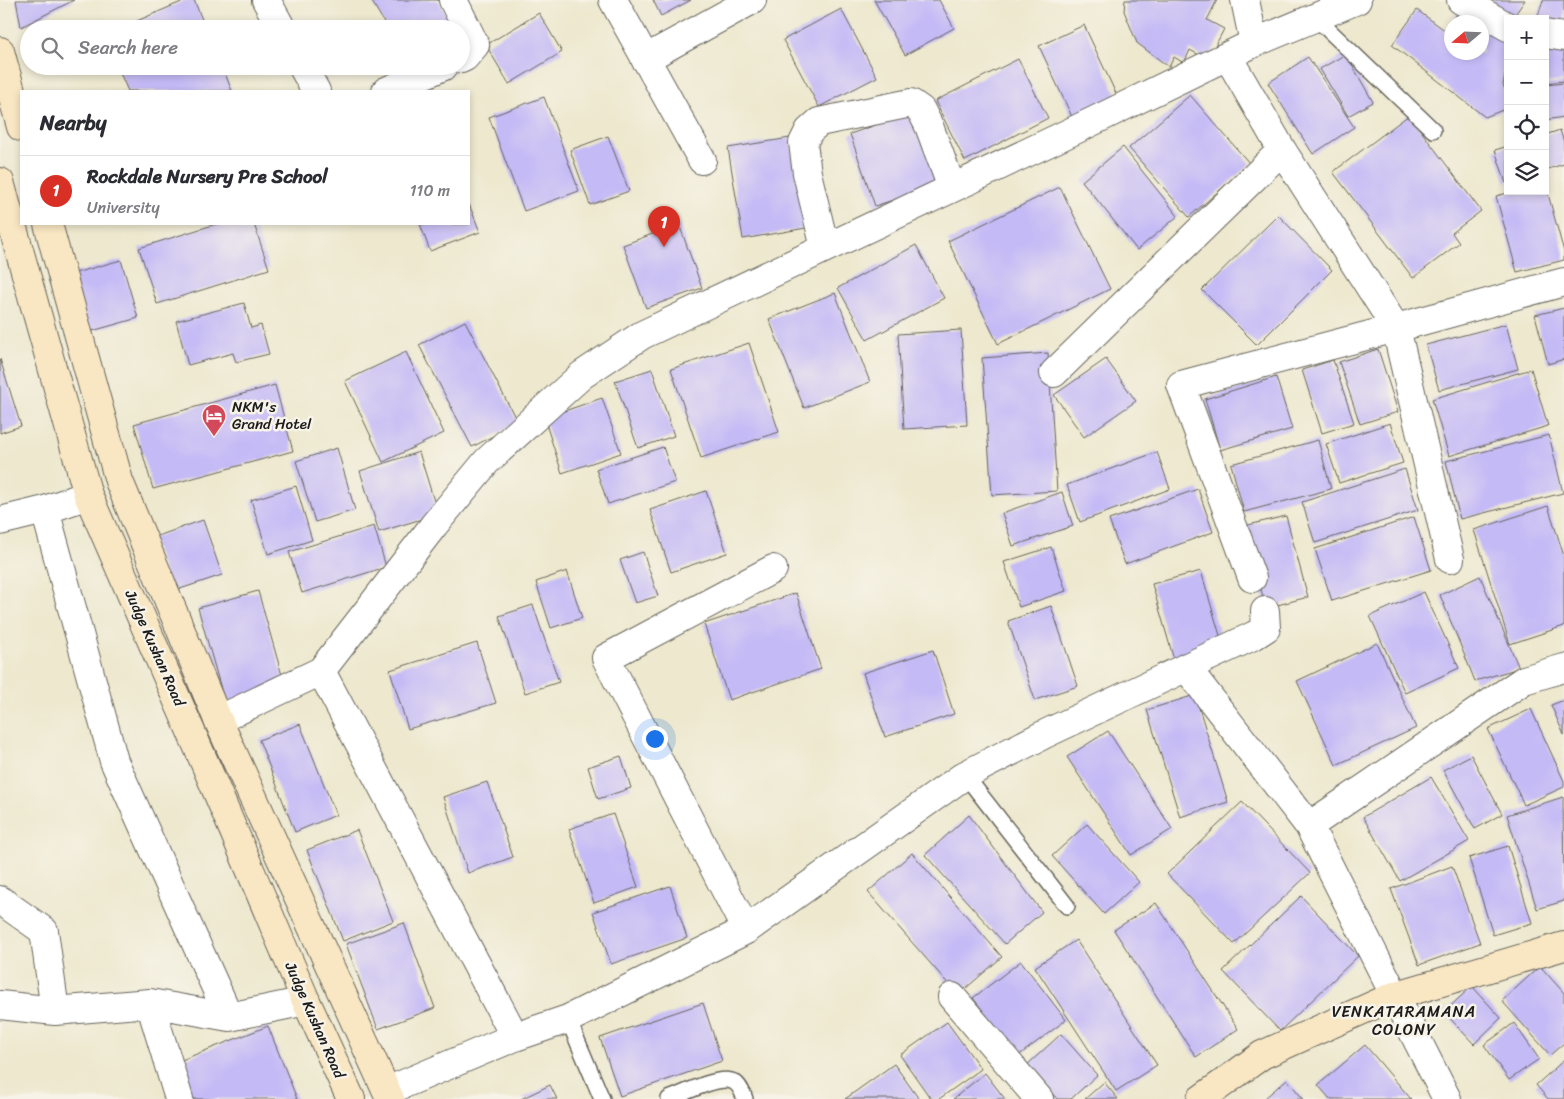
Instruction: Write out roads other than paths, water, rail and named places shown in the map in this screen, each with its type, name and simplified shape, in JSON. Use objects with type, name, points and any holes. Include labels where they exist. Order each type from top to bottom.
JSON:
[{"type":"main road","points":[[0,51],[20,123]]},
{"type":"main road","name":"Judge Kushan Road","points":[[0,182],[88,495],[306,1002],[351,1099]]},
{"type":"main road","name":"Judge Kushan Road","points":[[54,225],[119,481],[218,720],[388,1095]]},
{"type":"main road","points":[[1201,1099],[1262,1054],[1394,996],[1564,946]]},
{"type":"street","points":[[266,0],[277,20]]},
{"type":"street","points":[[453,0],[463,20]]},
{"type":"street","points":[[613,0],[702,160]]},
{"type":"street","points":[[645,59],[752,0]]},
{"type":"street","points":[[1245,0],[1254,43]]},
{"type":"street","points":[[218,720],[321,671],[434,525],[487,461],[582,374],[642,335],[1228,57],[1306,14],[1357,0]]},
{"type":"street","points":[[1460,0],[1504,25]]},
{"type":"street","points":[[470,35],[475,45],[470,51]]},
{"type":"street","points":[[1549,35],[1564,37]]},
{"type":"street","points":[[1228,57],[1282,150],[1396,328],[1450,559]]},
{"type":"street","points":[[307,75],[315,90]]},
{"type":"street","points":[[388,90],[423,75]]},
{"type":"street","points":[[825,248],[807,173],[803,143],[809,131],[819,122],[911,103],[921,110],[929,126],[952,188]]},
{"type":"street","points":[[1054,373],[1282,150]]},
{"type":"street","points":[[1252,578],[1181,385],[1564,282]]},
{"type":"street","points":[[0,520],[45,510],[88,495]]},
{"type":"street","points":[[45,510],[114,761],[229,1017]]},
{"type":"street","points":[[746,930],[606,658],[773,569]]},
{"type":"street","points":[[388,1095],[515,1037],[568,1019],[746,930],[965,775],[1255,635],[1266,628],[1265,611]]},
{"type":"street","points":[[1186,667],[1309,826],[1447,1099]]},
{"type":"street","points":[[1309,826],[1524,680],[1564,668]]},
{"type":"street","points":[[321,671],[515,1037]]},
{"type":"street","points":[[0,900],[44,931],[55,1011]]},
{"type":"street","points":[[952,997],[1040,1099]]},
{"type":"street","points":[[0,1006],[55,1011],[150,1003],[229,1017],[306,1002]]},
{"type":"street","points":[[150,1003],[178,1099]]},
{"type":"lane","points":[[1306,14],[1433,130]]},
{"type":"lane","points":[[965,775],[1067,906]]},
{"type":"lane","points":[[568,1019],[602,1099]]},
{"type":"lane","points":[[669,1099],[716,1081],[726,1080],[735,1082],[745,1099]]},
{"type":"place","name":"Rockdale Nursery Pre School","points":[[664,247]]},
{"type":"place","name":"NKM's Grand Hotel","points":[[214,437]]},
{"type":"district","name":"VENKATARAMANA COLONY","points":[[1404,1020]]}]
